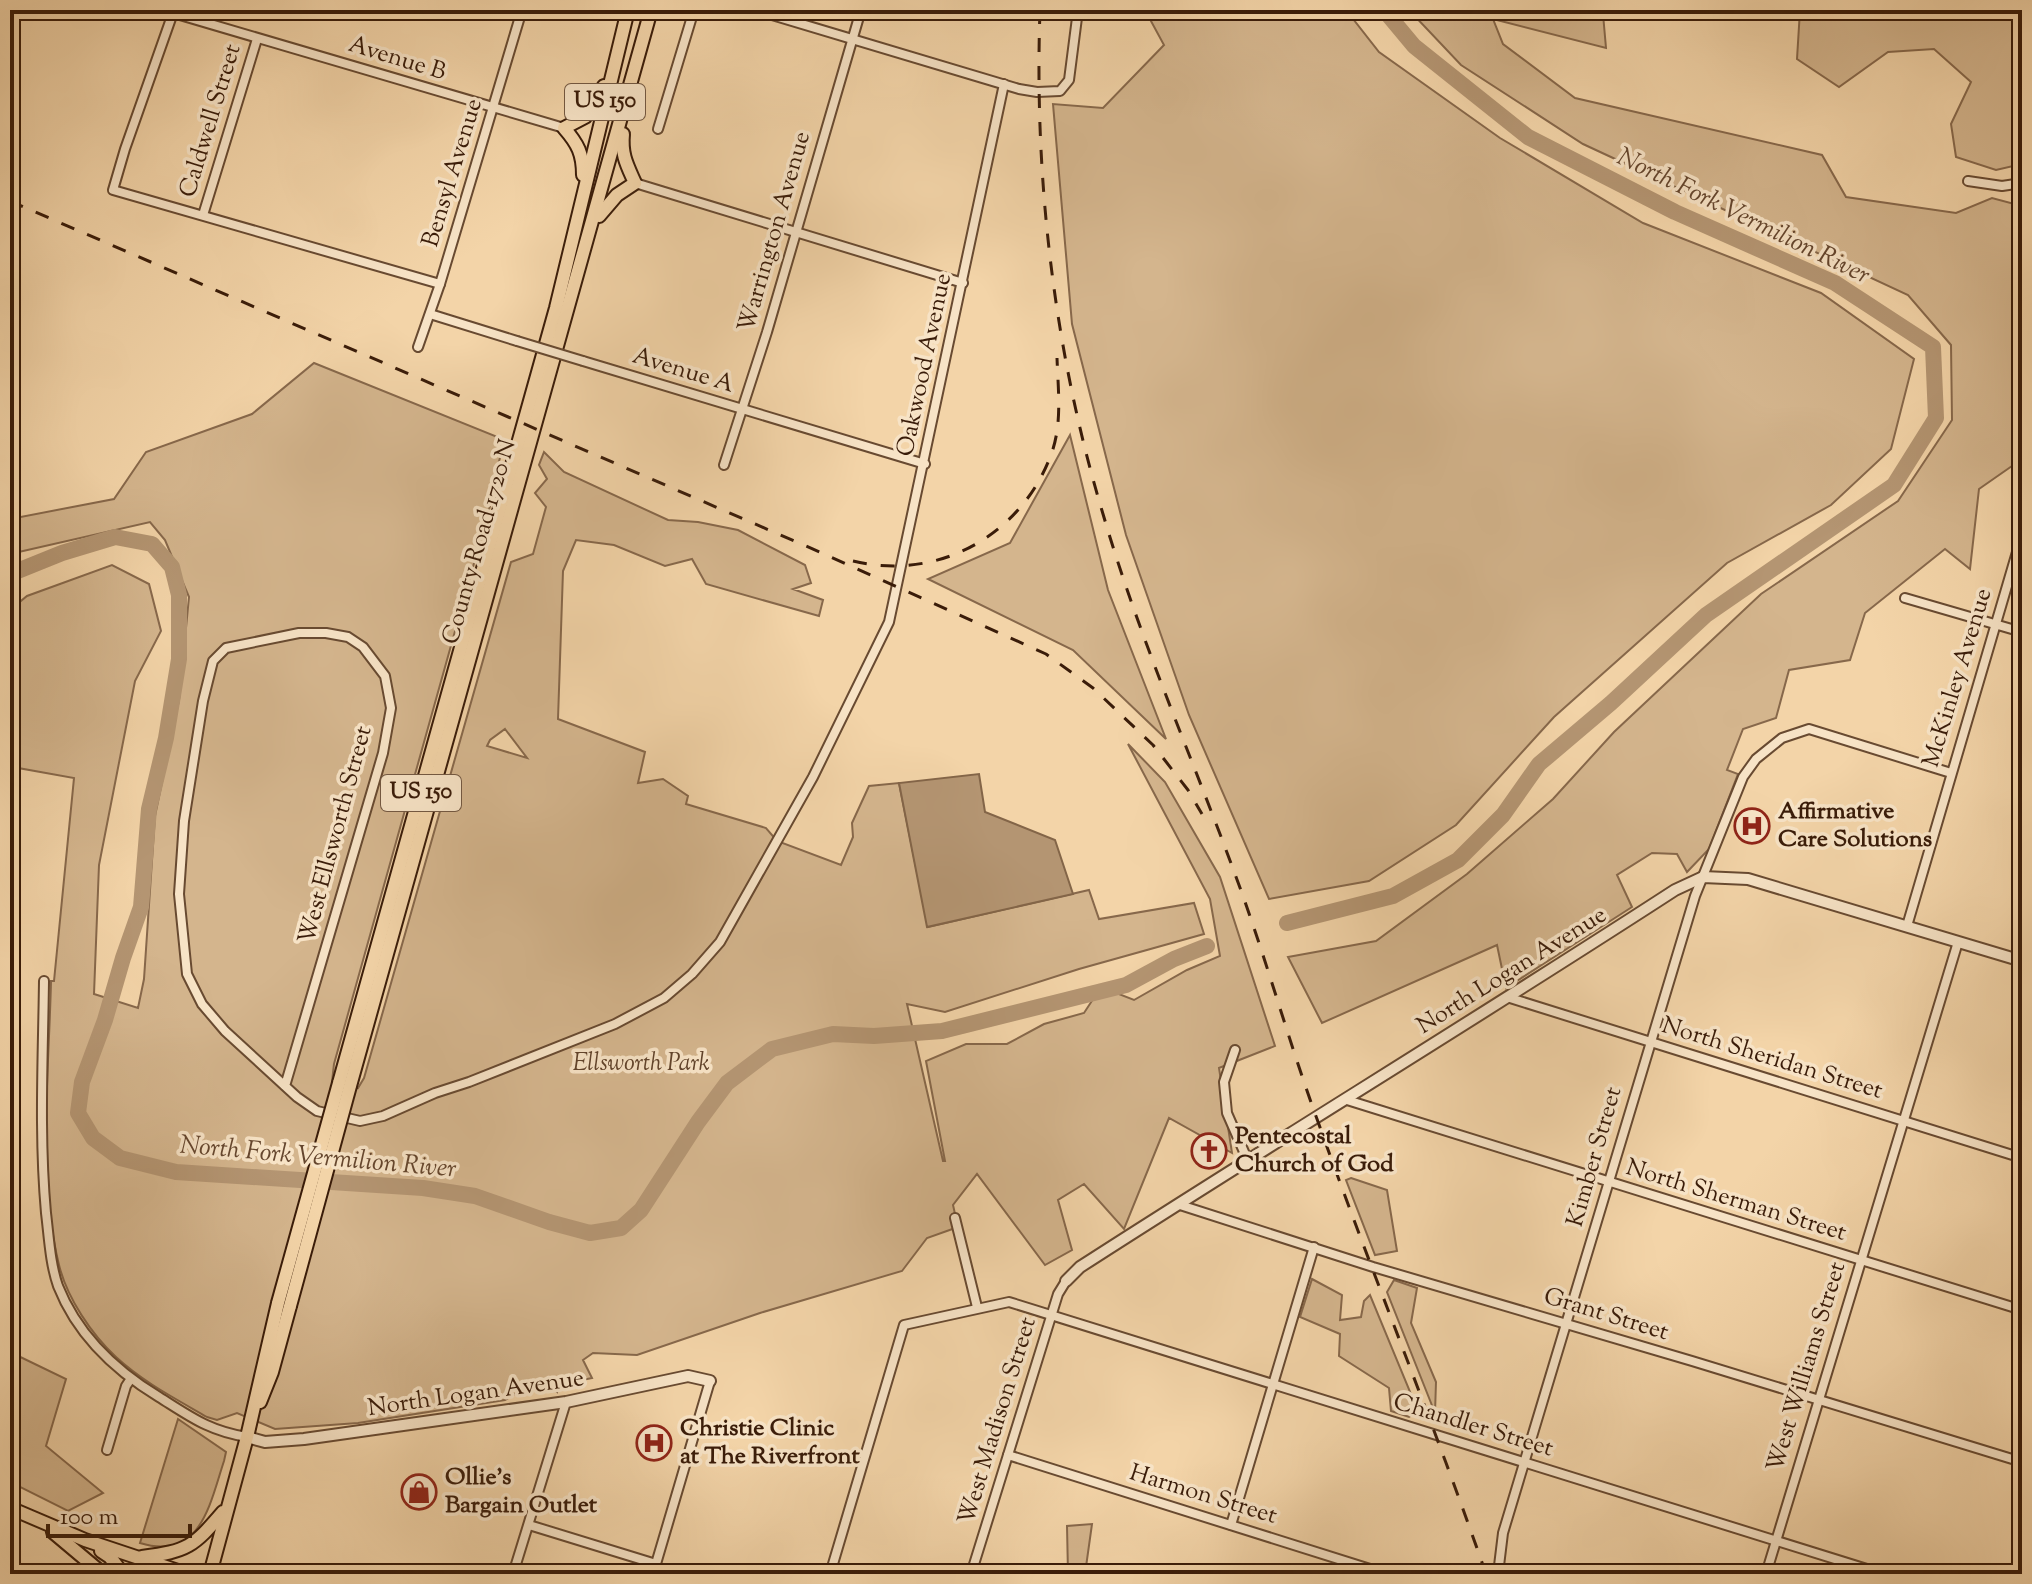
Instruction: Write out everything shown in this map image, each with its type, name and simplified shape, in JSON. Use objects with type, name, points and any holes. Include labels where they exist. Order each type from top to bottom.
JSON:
[{"type":"main road","name":"US 150","points":[[584,194],[628,10]]},
{"type":"main road","name":"County Road 1720 N","points":[[345,1085],[651,10]]},
{"type":"main road","points":[[584,194],[583,156],[564,128],[585,117],[612,71]]},
{"type":"main road","points":[[590,229],[605,207],[635,183],[625,166],[622,152],[628,95]]},
{"type":"main road","name":"County Road 1720 N","points":[[345,1085],[516,459],[584,194]]},
{"type":"main road","name":"US 150","points":[[210,1574],[225,1510],[345,1085]]},
{"type":"main road","points":[[10,1508],[82,1546],[110,1557],[123,1574]]},
{"type":"main road","points":[[135,1558],[188,1548],[225,1510]]},
{"type":"main road","points":[[82,1546],[187,1574]]},
{"type":"main road","points":[[82,1546],[103,1574]]},
{"type":"street","name":"Bensyl Avenue","points":[[418,347],[440,284],[522,10]]},
{"type":"street","points":[[658,129],[694,10]]},
{"type":"street","points":[[755,10],[1037,92],[1060,91],[1069,80],[1078,10]]},
{"type":"street","name":"Warrington Avenue","points":[[724,465],[861,10]]},
{"type":"street","name":"Avenue B","points":[[174,11],[257,39],[564,128]]},
{"type":"street","points":[[174,11],[113,190],[440,284]]},
{"type":"street","name":"Caldwell Street","points":[[203,215],[257,39]]},
{"type":"street","name":"Oakwood Avenue","points":[[813,777],[889,622],[1004,84]]},
{"type":"street","points":[[1968,181],[2002,186],[2022,183]]},
{"type":"street","points":[[635,183],[963,283]]},
{"type":"street","name":"Avenue A","points":[[430,314],[925,464]]},
{"type":"street","name":"McKinley Avenue","points":[[1907,926],[2022,535]]},
{"type":"street","points":[[1905,598],[2022,632]]},
{"type":"street","name":"West Ellsworth Street","points":[[285,1086],[383,753],[391,708],[385,676],[363,647],[348,637],[299,633],[226,648],[213,661],[203,701],[184,821],[179,894],[187,974],[202,1004],[225,1031],[285,1086],[317,1111],[360,1121],[383,1116],[615,1024],[664,998],[692,974],[720,942],[813,777]]},
{"type":"street","name":"Kimber Street","points":[[1498,1574],[1503,1533],[1650,1042],[1703,877],[1743,777],[1756,759],[1782,738],[1809,729],[1951,773]]},
{"type":"street","name":"North Logan Avenue","points":[[1066,1281],[1080,1267],[1510,998],[1675,890],[1703,877],[1748,879],[2022,961]]},
{"type":"street","name":"West Williams Street","points":[[1766,1574],[1958,942]]},
{"type":"street","points":[[44,981],[44,1190],[50,1248],[58,1285],[80,1325],[130,1380],[215,1431],[247,1437]]},
{"type":"street","name":"North Sheridan Street","points":[[1510,998],[2022,1158]]},
{"type":"street","points":[[1235,1050],[1224,1082],[1227,1113],[1248,1161]]},
{"type":"street","name":"North Sherman Street","points":[[1347,1100],[2022,1310]]},
{"type":"street","name":"Grant Street","points":[[1180,1205],[1439,1287],[2022,1462]]},
{"type":"street","points":[[955,1218],[977,1307]]},
{"type":"street","points":[[1231,1525],[1314,1247]]},
{"type":"street","name":"West Madison Street","points":[[971,1574],[1058,1294],[1066,1281]]},
{"type":"street","points":[[830,1574],[904,1325],[1009,1302],[1052,1315]]},
{"type":"street","name":"Chandler Street","points":[[1052,1315],[1883,1574]]},
{"type":"street","name":"North Logan Avenue","points":[[247,1437],[265,1442],[304,1439],[566,1402],[688,1376],[710,1381]]},
{"type":"street","points":[[107,1450],[130,1380]]},
{"type":"street","points":[[529,1525],[655,1569],[710,1381]]},
{"type":"street","points":[[513,1574],[566,1402]]},
{"type":"street","name":"Harmon Street","points":[[1008,1455],[1386,1574]]},
{"type":"street","points":[[1341,1574],[1345,1561]]},
{"type":"green space","points":[[1145,10],[1346,10],[1379,52],[1500,138],[1643,223],[1821,293],[1914,359],[1891,449],[1831,505],[1727,563],[1554,717],[1456,825],[1369,881],[1269,899],[1189,715],[1126,535],[1072,324],[1053,104],[1103,108],[1164,45]]},
{"type":"green space","points":[[1409,10],[1600,10],[1606,48],[1493,19],[1503,44],[1575,98],[1822,155],[1846,197],[1956,213],[1992,198],[2022,206],[2022,459],[1979,489],[1970,569],[1945,549],[1865,613],[1850,660],[1789,670],[1776,718],[1743,729],[1727,770],[1738,774],[1709,849],[1687,872],[1677,854],[1652,853],[1617,875],[1632,907],[1506,988],[1497,945],[1322,1023],[1288,957],[1376,941],[1467,874],[1553,799],[1614,732],[1761,594],[1898,501],[1952,420],[1951,345],[1908,295],[1583,144],[1461,65]]},
{"type":"green space","points":[[1800,10],[1824,10],[1846,18],[1851,10],[2022,10],[2022,164],[1996,170],[1956,157],[1951,124],[1971,82],[1934,49],[1888,52],[1839,87],[1797,59]]},
{"type":"green space","name":"Ellsworth Park","points":[[314,363],[505,440],[489,497],[492,499],[334,1064],[332,1082],[358,1088],[364,1078],[511,562],[533,554],[546,507],[535,493],[547,479],[539,465],[544,452],[564,472],[668,520],[738,530],[805,565],[811,583],[793,589],[823,600],[819,616],[706,584],[692,559],[665,566],[614,545],[576,540],[563,571],[558,719],[645,752],[638,783],[663,779],[688,796],[686,804],[766,828],[777,841],[841,865],[853,837],[852,823],[869,786],[899,783],[928,927],[1089,890],[1099,919],[1194,903],[1204,934],[1079,969],[945,1012],[907,1004],[943,1161],[926,1061],[966,1044],[1007,1044],[1044,1024],[1084,1013],[1101,987],[1134,1000],[1187,970],[1220,956],[1210,899],[1128,744],[1165,782],[1220,877],[1275,1046],[1219,1068],[1232,1153],[1169,1118],[1124,1229],[1084,1184],[1058,1200],[1072,1250],[1045,1265],[977,1174],[953,1205],[958,1227],[927,1238],[902,1271],[760,1313],[637,1355],[593,1353],[583,1360],[592,1378],[557,1385],[557,1392],[551,1388],[515,1394],[505,1400],[358,1423],[275,1429],[237,1413],[217,1420],[207,1417],[137,1374],[98,1338],[74,1303],[59,1265],[52,1230],[46,1160],[51,981],[54,981],[74,778],[18,768],[10,833],[10,610],[27,596],[112,565],[149,584],[161,631],[135,681],[99,865],[94,994],[138,1008],[144,979],[155,816],[179,700],[189,597],[165,540],[150,522],[10,554],[10,519],[114,499],[146,452],[252,414]],"holes":[[[505,729],[527,758],[487,746]]]},
{"type":"green space","points":[[1070,435],[1108,590],[1166,739],[1073,650],[928,579],[1010,543]]},
{"type":"green space","points":[[1351,1178],[1387,1190],[1397,1251],[1375,1255],[1346,1180]]},
{"type":"green space","points":[[1312,1279],[1342,1295],[1340,1320],[1361,1317],[1364,1301],[1370,1295],[1418,1411],[1409,1417],[1391,1411],[1389,1388],[1339,1356],[1340,1334],[1300,1317]]},
{"type":"green space","points":[[1394,1280],[1417,1288],[1411,1323],[1436,1382],[1435,1413],[1387,1292]]},
{"type":"green space","points":[[10,1352],[66,1379],[46,1446],[103,1493],[68,1511],[10,1482]]},
{"type":"green space","points":[[178,1419],[226,1452],[214,1494],[200,1525],[190,1536],[177,1544],[161,1547],[140,1543]]},
{"type":"green space","points":[[1092,1524],[1085,1574],[1068,1574],[1067,1526]]},
{"type":"shaded area","points":[[979,774],[985,812],[1055,840],[1073,894],[927,927],[899,783]]},
{"type":"waterway","name":"North Fork Vermilion River","points":[[1287,923],[1393,896],[1458,860],[1503,815],[1539,764],[1611,703],[1706,615],[1894,485],[1936,418],[1933,347],[1835,283],[1675,212],[1528,137],[1414,46],[1384,10]]},
{"type":"waterway","name":"North Fork Vermilion River","points":[[10,574],[62,553],[115,537],[152,544],[172,567],[179,595],[179,659],[166,738],[149,809],[141,907],[82,1082],[78,1113],[93,1138],[120,1158],[176,1172],[423,1188],[475,1196],[590,1233],[621,1228],[641,1210],[727,1083],[772,1049],[833,1034],[874,1036],[942,1031],[1126,985],[1174,959],[1207,946]]},
{"type":"railway","points":[[1040,10],[1040,137],[1051,264],[1072,390],[1103,514],[1150,655],[1239,885],[1317,1119],[1486,1574]]},
{"type":"railway","points":[[10,201],[822,553],[1046,654],[1093,688],[1153,745],[1188,790],[1202,814]]},
{"type":"railway","points":[[853,561],[885,566],[917,564],[947,557],[975,545],[1000,527],[1022,505],[1040,479],[1053,449],[1058,415],[1057,358]]},
{"type":"place","name":"Affirmative Care Solutions","points":[[1752,826]]},
{"type":"place","name":"Pentecostal Church of God","points":[[1209,1151]]},
{"type":"place","name":"Christie Clinic at The Riverfront","points":[[654,1443]]},
{"type":"place","name":"Ollie's Bargain Outlet","points":[[419,1492]]}]
